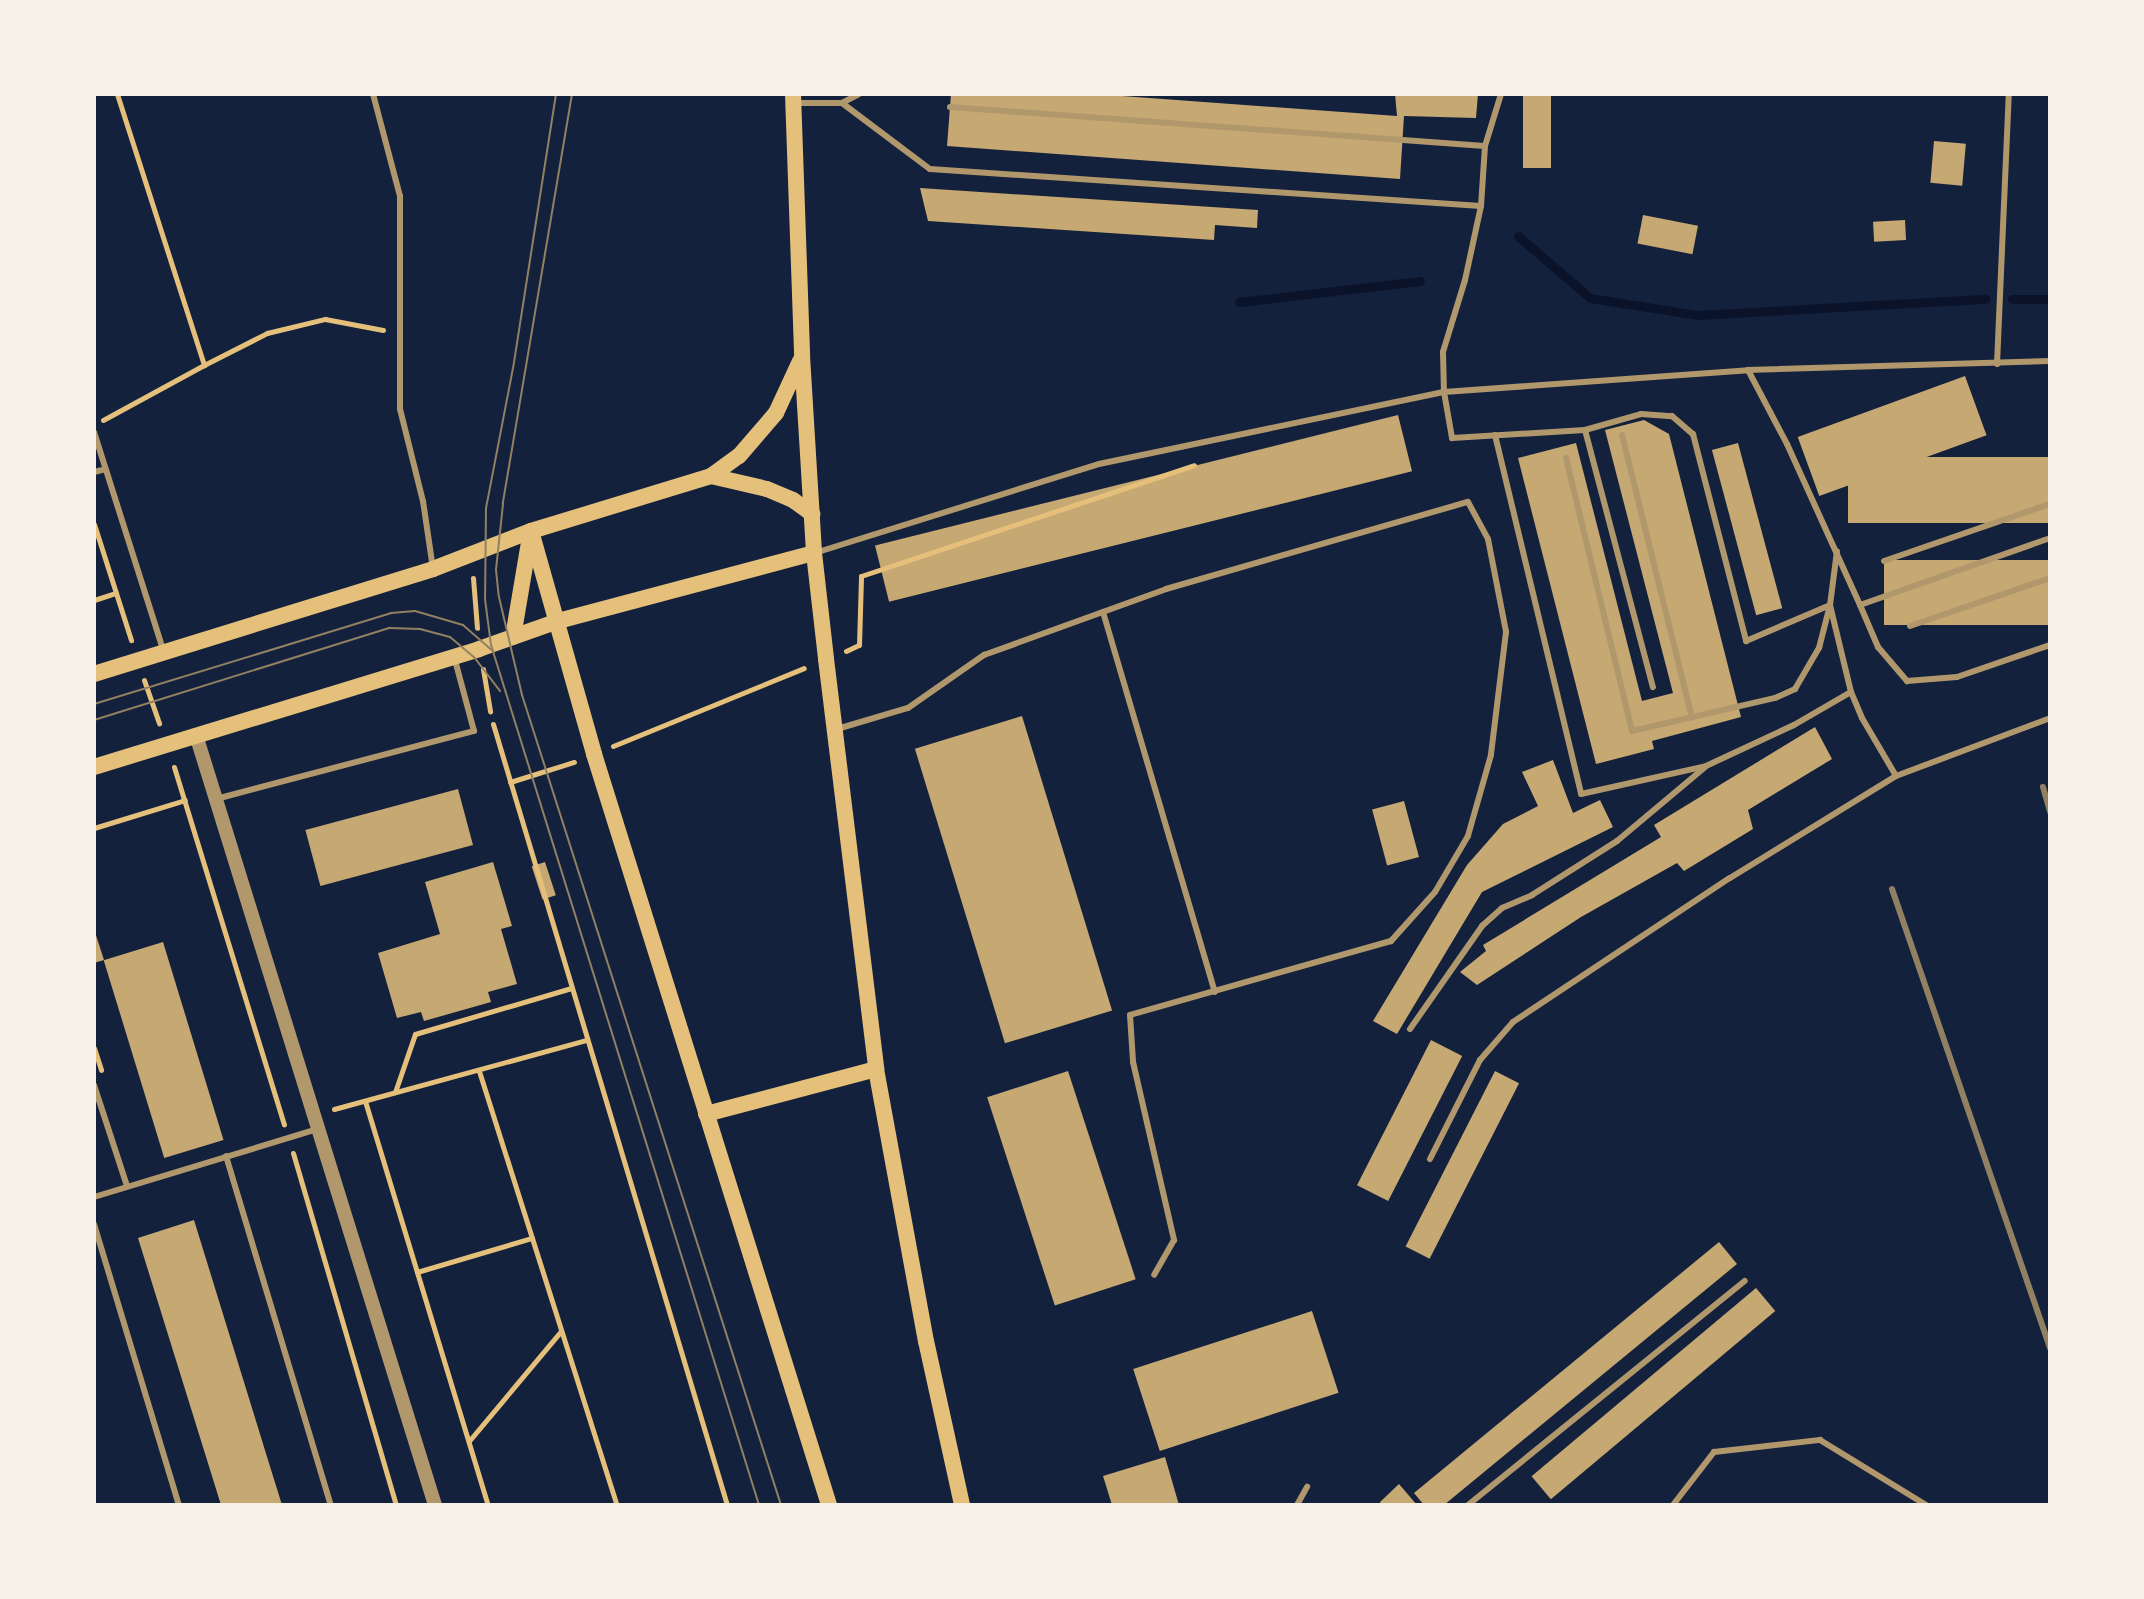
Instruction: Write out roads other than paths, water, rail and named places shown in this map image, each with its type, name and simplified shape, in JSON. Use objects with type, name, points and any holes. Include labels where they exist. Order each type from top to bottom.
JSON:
[{"type":"main road","points":[[793,98],[802,356],[814,553],[826,659],[876,1069],[926,1341],[962,1505]]},
{"type":"main road","points":[[94,674],[163,650],[433,569],[531,531],[711,476],[739,456],[776,413],[802,356]]},
{"type":"main road","points":[[711,476],[767,489],[793,500],[812,514]]},
{"type":"main road","points":[[531,531],[594,754],[829,1505]]},
{"type":"main road","points":[[513,637],[531,531]]},
{"type":"main road","points":[[94,767],[558,621],[814,553]]},
{"type":"main road","points":[[706,1114],[876,1069]]},
{"type":"street","points":[[196,735],[435,1505]]},
{"type":"lane","points":[[373,94],[400,196],[400,409],[423,501],[433,569]]},
{"type":"lane","points":[[842,103],[859,94]]},
{"type":"lane","points":[[1501,94],[1485,146],[1481,206],[1443,352],[1444,392],[1452,438],[1585,430],[1641,414],[1672,416],[1693,434],[1746,641],[1830,605]]},
{"type":"lane","points":[[1997,364],[2009,94]]},
{"type":"lane","points":[[793,98],[842,103],[930,169],[1481,206]]},
{"type":"lane","points":[[950,107],[1485,146]]},
{"type":"lane","points":[[814,553],[1099,464],[1444,392],[1748,370],[2050,361]]},
{"type":"lane","points":[[1748,370],[1837,551],[1878,647],[1907,681],[1957,677],[2050,645]]},
{"type":"lane","points":[[1585,430],[1653,687]]},
{"type":"lane","points":[[94,432],[163,650]]},
{"type":"lane","points":[[1495,435],[1581,794],[1706,766],[1794,725],[1851,692]]},
{"type":"lane","points":[[1622,435],[1692,717]]},
{"type":"lane","points":[[1566,458],[1632,731],[1775,698],[1795,689],[1819,648],[1830,605],[1837,551]]},
{"type":"lane","points":[[94,472],[106,469]]},
{"type":"lane","points":[[835,730],[908,708],[984,655],[1166,589],[1468,502],[1488,539],[1506,632],[1491,755],[1468,836],[1435,892],[1391,941],[1130,1015],[1133,1062],[1174,1240],[1154,1275]]},
{"type":"lane","points":[[1884,561],[2050,504]]},
{"type":"lane","points":[[1860,605],[2050,538]]},
{"type":"lane","points":[[1910,626],[2050,578]]},
{"type":"lane","points":[[1830,605],[1851,692],[1862,718],[1896,776]]},
{"type":"lane","points":[[1103,612],[1215,992]]},
{"type":"lane","points":[[216,799],[474,731],[454,656]]},
{"type":"lane","points":[[1430,1159],[1480,1060],[1513,1022],[1730,878],[1896,776],[2050,718]]},
{"type":"lane","points":[[1410,1029],[1482,926],[1502,908],[1532,895],[1617,841],[1706,766]]},
{"type":"lane","points":[[94,1085],[127,1186]]},
{"type":"lane","points":[[94,1197],[288,1137],[316,1122]]},
{"type":"lane","points":[[226,1156],[331,1505]]},
{"type":"lane","points":[[94,1224],[179,1505]]},
{"type":"lane","points":[[1468,1505],[1745,1281]]},
{"type":"lane","points":[[1673,1505],[1714,1452],[1820,1440],[1926,1505]]},
{"type":"lane","points":[[1297,1505],[1307,1487]]},
{"type":"waterway","points":[[1518,236],[1590,298],[1697,315],[1986,299]]},
{"type":"waterway","points":[[1239,302],[1420,281]]},
{"type":"waterway","points":[[2012,299],[2050,299]]},
{"type":"tram line","points":[[556,94],[513,368],[486,508],[485,599],[491,645],[759,1505]]},
{"type":"tram line","points":[[572,94],[503,504],[496,570],[499,597],[522,695],[781,1505]]},
{"type":"tram line","points":[[94,704],[391,613],[415,611],[463,625],[494,652]]},
{"type":"tram line","points":[[94,720],[390,628],[420,629],[450,637],[474,657],[500,691]]},
{"type":"railway","points":[[2043,787],[2050,812]]},
{"type":"railway","points":[[1892,889],[2050,1349]]}]
